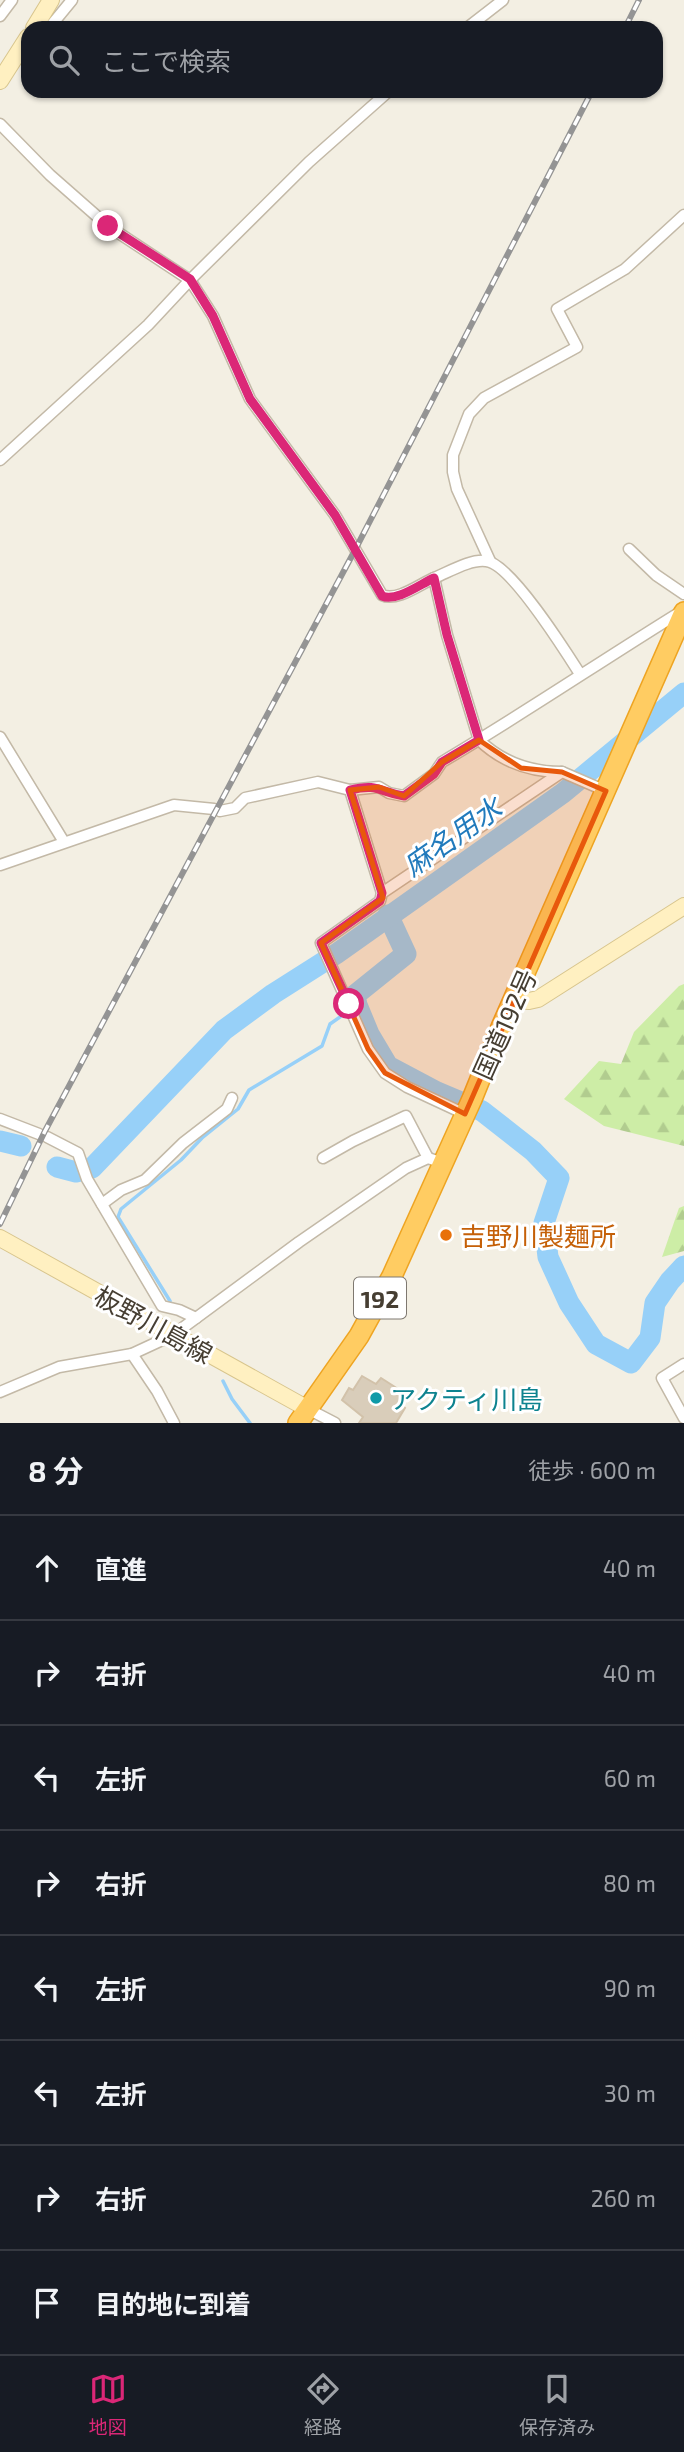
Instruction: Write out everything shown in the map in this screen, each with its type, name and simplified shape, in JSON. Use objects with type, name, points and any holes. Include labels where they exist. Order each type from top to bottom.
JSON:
[{"type":"highway","name":"国道192号","points":[[303,1416],[359,1336],[392,1276],[435,1160],[468,1108],[598,787],[619,761],[684,611]]},
{"type":"main road","points":[[38,21],[51,0]]},
{"type":"main road","points":[[0,81],[18,53]]},
{"type":"main road","points":[[514,999],[538,999],[684,906]]},
{"type":"main road","name":"板野川島線","points":[[0,1238],[173,1335],[303,1416]]},
{"type":"street","points":[[0,16],[12,0]]},
{"type":"street","points":[[55,21],[72,0]]},
{"type":"street","points":[[476,21],[503,0]]},
{"type":"street","points":[[0,460],[148,325],[190,279],[309,162],[381,98]]},
{"type":"street","points":[[0,124],[50,175],[98,218],[190,279],[213,316],[250,399],[335,515],[382,596],[396,596],[478,561],[490,561]]},
{"type":"street","points":[[580,674],[537,610],[502,570],[490,561],[457,489],[453,455],[469,414],[484,398],[577,347],[557,309],[625,269],[684,215]]},
{"type":"street","points":[[629,549],[656,575],[684,594]]},
{"type":"street","points":[[434,578],[447,635],[479,740],[491,751],[521,768],[565,773],[598,787]]},
{"type":"street","points":[[0,865],[174,806],[217,810],[235,808],[245,798],[318,782],[350,790],[379,787],[389,793],[404,796],[434,774],[442,762],[684,611]]},
{"type":"street","points":[[0,737],[64,842]]},
{"type":"street","points":[[382,893],[565,773]]},
{"type":"street","points":[[350,790],[382,893],[380,901],[321,943],[368,1049],[385,1073],[407,1087],[468,1108]]},
{"type":"street","points":[[102,1204],[121,1190],[145,1180],[183,1143],[227,1109],[232,1098]]},
{"type":"street","points":[[0,1392],[60,1367],[132,1353],[173,1335],[405,1168],[435,1160],[406,1116],[323,1158]]},
{"type":"street","points":[[0,1119],[43,1135],[78,1153],[87,1179],[162,1306],[196,1318]]},
{"type":"street","points":[[132,1353],[174,1423]]},
{"type":"street","points":[[684,1364],[662,1378],[684,1418]]},
{"type":"street","points":[[303,1416],[335,1423]]},
{"type":"highlighted area","points":[[479,740],[521,768],[562,772],[606,791],[465,1114],[385,1073],[368,1049],[321,943],[383,898],[350,790],[379,787],[404,796],[442,762]]},
{"type":"green space","points":[[684,984],[684,1146],[604,1126],[564,1099],[599,1061],[621,1064],[634,1032]]},
{"type":"green space","points":[[684,1206],[684,1251],[662,1257],[679,1208]]},
{"type":"building","name":"アクティ川島","points":[[362,1376],[376,1384],[381,1378],[409,1396],[396,1423],[359,1423],[363,1417],[342,1400],[349,1388],[353,1390]]},
{"type":"waterway","name":"麻名用水","points":[[57,1167],[76,1172],[92,1168],[224,1030],[563,793],[684,693]]},
{"type":"waterway","points":[[388,915],[406,954],[355,995],[369,1034],[388,1066],[437,1092],[482,1111],[533,1151],[559,1178],[544,1223],[548,1257],[569,1303],[596,1344],[631,1363],[650,1338],[655,1303],[684,1266]]},
{"type":"waterway","points":[[170,1301],[118,1217],[121,1209],[238,1109],[249,1090],[322,1046],[330,1024],[357,1005]]},
{"type":"waterway","name":"麻名用水","points":[[0,1141],[21,1146]]},
{"type":"waterway","points":[[223,1381],[232,1399],[250,1423]]},
{"type":"railway","points":[[628,21],[639,0]]},
{"type":"railway","points":[[0,1224],[45,1131],[355,550],[588,98]]},
{"type":"place","name":"吉野川製麺所","points":[[446,1235]]},
{"type":"place","name":"アクティ川島","points":[[376,1398]]},
{"type":"route","points":[[108,226],[190,279],[213,316],[250,399],[335,515],[382,596],[396,596],[434,578],[447,635],[479,740],[442,762],[434,774],[404,796],[389,793],[379,787],[350,790],[382,893],[380,901],[321,943],[349,1004]]}]
